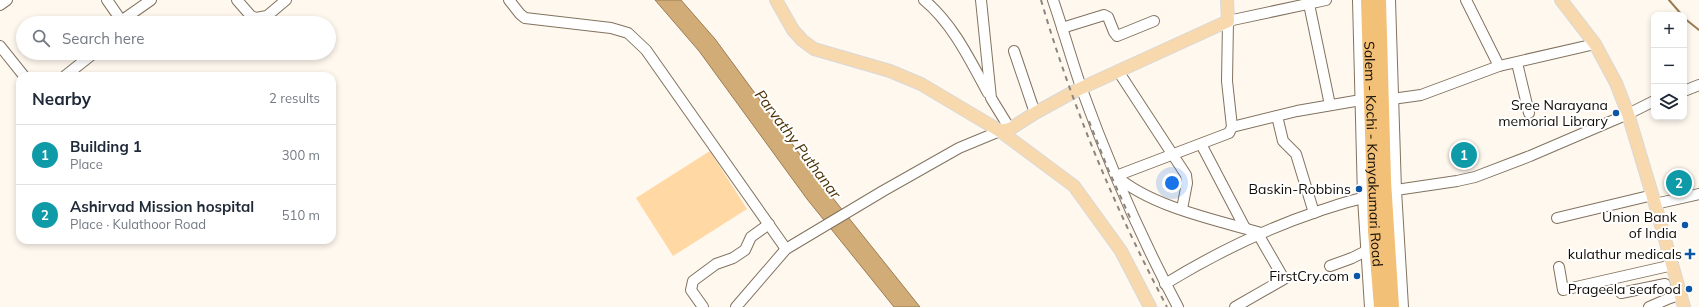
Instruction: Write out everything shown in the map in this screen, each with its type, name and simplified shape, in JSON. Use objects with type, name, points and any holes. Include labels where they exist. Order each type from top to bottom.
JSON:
[{"type":"highway","name":"Salem - Kochi - Kanyakumari Road","points":[[1368,0],[1375,231],[1381,307]]},
{"type":"highway","name":"Salem - Kochi - Kanyakumari Road","points":[[1380,0],[1384,181],[1392,307]]},
{"type":"main road","points":[[776,0],[793,30],[802,40],[814,49],[890,71],[921,84],[1005,130],[1074,186],[1120,251],[1150,307]]},
{"type":"main road","points":[[1005,130],[1082,87],[1228,21],[1227,0]]},
{"type":"main road","points":[[1561,0],[1595,44],[1616,83],[1628,114],[1673,265],[1677,281],[1675,296],[1684,307]]},
{"type":"street","points":[[0,6],[7,0]]},
{"type":"street","points":[[130,16],[151,0]]},
{"type":"street","points":[[237,0],[251,16]]},
{"type":"street","points":[[267,16],[286,0]]},
{"type":"street","points":[[509,0],[525,18],[611,28],[628,34],[646,50],[786,248]]},
{"type":"street","points":[[736,307],[786,248],[959,148],[1005,130],[991,98],[965,51],[935,10],[924,0]]},
{"type":"street","points":[[981,0],[991,98]]},
{"type":"street","points":[[1053,0],[1082,87],[1116,176],[1165,284],[1178,307]]},
{"type":"street","points":[[1116,176],[1227,135],[1232,127],[1227,81],[1228,21],[1326,0]]},
{"type":"street","points":[[1358,0],[1363,198],[1370,307]]},
{"type":"street","points":[[1390,0],[1396,190],[1404,307]]},
{"type":"street","points":[[1466,0],[1499,66]]},
{"type":"street","points":[[111,1],[119,16]]},
{"type":"street","points":[[1310,4],[1330,104]]},
{"type":"street","points":[[1062,28],[1104,15],[1108,17],[1117,36],[1154,21]]},
{"type":"street","points":[[1392,99],[1421,95],[1499,66],[1595,44]]},
{"type":"street","points":[[0,46],[21,72]]},
{"type":"street","points":[[1014,51],[1034,113]]},
{"type":"street","points":[[71,72],[85,60]]},
{"type":"street","points":[[1517,63],[1529,112]]},
{"type":"street","points":[[1118,71],[1174,154],[1187,178],[1182,209]]},
{"type":"street","points":[[1687,90],[1699,85]]},
{"type":"street","points":[[1232,127],[1330,104],[1361,100]]},
{"type":"street","points":[[1396,190],[1475,177],[1530,156],[1628,114],[1651,102]]},
{"type":"street","points":[[1277,116],[1283,140],[1296,154],[1314,213]]},
{"type":"street","points":[[1201,144],[1245,228]]},
{"type":"street","points":[[1116,176],[1124,183],[1163,203],[1260,233],[1284,279],[1235,307]]},
{"type":"street","points":[[1557,218],[1654,200],[1699,194]]},
{"type":"street","points":[[1165,284],[1204,261],[1260,233],[1346,201],[1363,198]]},
{"type":"street","points":[[703,307],[691,290],[693,281],[716,264],[734,258],[745,250],[751,237],[769,224]]},
{"type":"street","points":[[1330,266],[1366,251]]},
{"type":"street","points":[[1559,267],[1563,290],[1673,265]]},
{"type":"street","points":[[1621,293],[1677,281]]},
{"type":"street","points":[[1655,306],[1675,296],[1665,284]]},
{"type":"shaded area","points":[[655,0],[681,0],[715,39],[824,187],[920,307],[894,307],[807,199],[699,51]]},
{"type":"shaded area","points":[[710,151],[747,209],[673,256],[636,198]]},
{"type":"waterway","points":[[1669,0],[1679,12]]},
{"type":"waterway","points":[[1687,20],[1699,30]]},
{"type":"railway","points":[[1041,0],[1066,79],[1112,195],[1167,307]]},
{"type":"railway","points":[[1089,121],[1108,169],[1132,222]]},
{"type":"place","name":"Sree Narayana memorial Library","points":[[1616,113]]},
{"type":"place","name":"Building 1","points":[[1464,155]]},
{"type":"place","name":"Ashirvad Mission hospital","points":[[1679,183]]},
{"type":"place","name":"Baskin-Robbins","points":[[1359,189]]},
{"type":"place","name":"Union Bank of India","points":[[1685,225]]},
{"type":"place","name":"kulathur medicals","points":[[1690,254]]},
{"type":"place","name":"FirstCry.com","points":[[1357,276]]},
{"type":"place","name":"Prageela seafood","points":[[1689,289]]},
{"type":"water label","name":"Parvathy Puthanar","points":[[798,144]]}]
